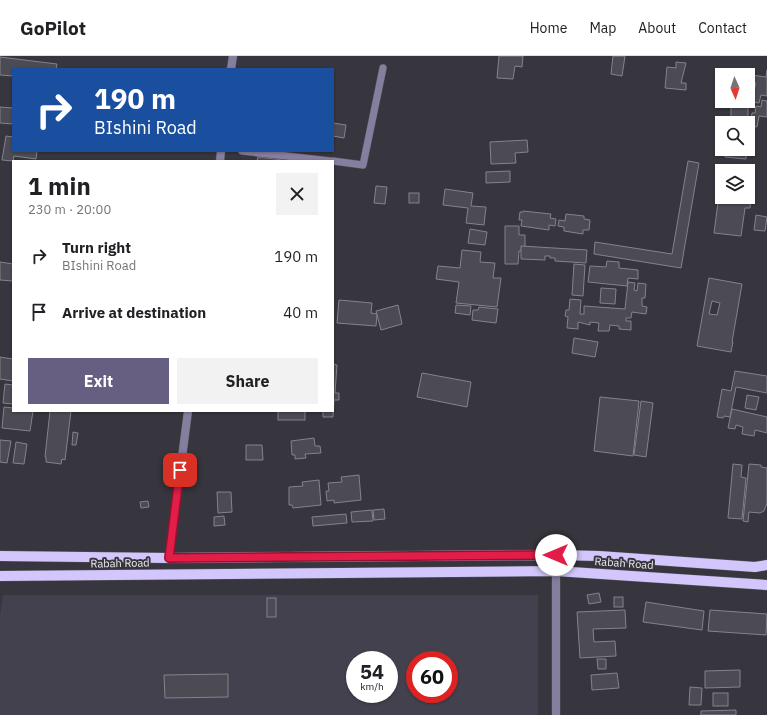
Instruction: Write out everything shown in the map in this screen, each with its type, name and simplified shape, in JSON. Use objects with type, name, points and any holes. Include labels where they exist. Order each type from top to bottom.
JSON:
[{"type":"main road","name":"Rabah Road","points":[[0,556],[169,558],[556,555],[599,556],[754,567],[767,565]]},
{"type":"main road","name":"Rabah Road","points":[[0,576],[556,571],[767,585]]},
{"type":"street","points":[[232,68],[233,56]]},
{"type":"street","points":[[169,558],[188,412]]},
{"type":"street","points":[[556,571],[556,715]]},
{"type":"lane","points":[[334,161],[363,165],[383,68]]},
{"type":"lane","points":[[251,152],[323,160]]},
{"type":"shaded area","points":[[3,595],[538,595],[538,715],[0,715],[0,615]]},
{"type":"building","points":[[499,56],[523,56],[522,67],[515,66],[513,79],[497,78]]},
{"type":"building","points":[[613,56],[625,56],[622,76],[611,74]]},
{"type":"building","points":[[0,57],[57,64],[56,68],[12,68],[12,76],[0,75]]},
{"type":"building","points":[[676,62],[686,63],[681,83],[686,83],[686,90],[665,88],[667,67],[676,68]]},
{"type":"building","points":[[767,70],[767,96],[761,95],[759,103],[755,102],[755,76],[766,77]]},
{"type":"building","points":[[762,100],[767,101],[767,117],[759,116],[757,127],[755,127],[755,116],[752,116],[752,113],[755,113],[756,106],[761,107]]},
{"type":"building","points":[[0,107],[12,108],[12,124],[0,123]]},
{"type":"building","points":[[731,108],[748,108],[748,116],[731,116]]},
{"type":"building","points":[[334,123],[346,125],[344,138],[334,136]]},
{"type":"building","points":[[6,136],[12,137],[12,152],[37,152],[36,159],[14,156],[12,161],[2,160]]},
{"type":"building","points":[[527,140],[528,152],[515,153],[516,163],[491,164],[490,142]]},
{"type":"building","points":[[725,156],[746,156],[746,159]]},
{"type":"building","points":[[258,157],[284,160],[257,160]]},
{"type":"building","points":[[688,161],[699,163],[681,268],[594,254],[595,242],[672,254]]},
{"type":"building","points":[[510,171],[510,182],[486,183],[486,172]]},
{"type":"building","points":[[376,186],[387,187],[385,204],[374,203]]},
{"type":"building","points":[[445,189],[473,193],[471,206],[486,207],[484,225],[466,223],[468,208],[443,205]]},
{"type":"building","points":[[409,193],[419,193],[419,203],[409,203]]},
{"type":"building","points":[[718,204],[750,204],[750,208],[745,208],[741,236],[714,233]]},
{"type":"building","points":[[520,212],[551,214],[550,218],[556,219],[555,226],[549,225],[549,230],[521,226],[522,220],[519,220]]},
{"type":"building","points":[[566,214],[584,216],[584,219],[590,220],[589,230],[583,230],[583,234],[564,231],[564,227],[558,226],[559,220],[565,221]]},
{"type":"building","points":[[756,215],[767,217],[765,231],[754,230]]},
{"type":"building","points":[[505,226],[519,226],[519,235],[525,235],[525,251],[519,251],[518,264],[505,264]]},
{"type":"building","points":[[470,229],[487,232],[485,245],[468,243]]},
{"type":"building","points":[[521,246],[587,250],[586,263],[555,261],[555,258],[550,258],[550,256],[545,256],[545,260],[521,259]]},
{"type":"building","points":[[462,250],[481,252],[480,262],[495,263],[493,278],[501,278],[497,307],[456,303],[459,282],[436,279],[438,266],[460,268]]},
{"type":"building","points":[[607,261],[619,262],[619,268],[638,270],[638,279],[628,278],[627,286],[588,282],[590,266],[606,267]]},
{"type":"building","points":[[0,262],[12,264],[12,281],[0,280]]},
{"type":"building","points":[[574,264],[585,265],[583,296],[572,295]]},
{"type":"building","points":[[709,278],[742,284],[731,352],[697,346]],"holes":[[[712,301],[720,303],[717,315],[709,314]]]},
{"type":"building","points":[[628,282],[635,283],[634,290],[637,291],[638,283],[646,284],[645,298],[642,298],[642,306],[647,307],[646,314],[632,312],[631,318],[626,318],[626,321],[631,321],[631,330],[619,329],[619,326],[610,325],[609,331],[598,331],[599,323],[590,322],[590,325],[578,322],[578,329],[567,328],[568,317],[565,316],[566,310],[569,310],[570,299],[581,300],[580,314],[584,314],[584,306],[625,309]]},
{"type":"building","points":[[601,288],[616,289],[615,304],[600,303]]},
{"type":"building","points":[[339,300],[372,303],[371,313],[377,314],[376,326],[337,323]]},
{"type":"building","points":[[398,305],[402,324],[381,330],[376,311]]},
{"type":"building","points":[[456,305],[471,306],[470,315],[455,313]]},
{"type":"building","points":[[479,307],[498,309],[496,323],[472,320],[473,310],[478,310]]},
{"type":"building","points":[[574,338],[598,342],[595,357],[572,353]]},
{"type":"building","points":[[0,357],[12,359],[12,381],[0,379]]},
{"type":"building","points":[[334,364],[337,365],[335,393],[339,393],[339,400],[334,400]]},
{"type":"building","points":[[735,371],[767,376],[767,393],[736,387],[730,417],[717,417],[722,389],[731,391]]},
{"type":"building","points":[[422,373],[471,382],[467,407],[417,397]]},
{"type":"building","points":[[5,384],[12,385],[12,404],[3,403]]},
{"type":"building","points":[[747,395],[759,397],[756,410],[745,408]]},
{"type":"building","points":[[600,397],[639,401],[633,456],[594,451]]},
{"type":"building","points":[[641,401],[653,403],[646,457],[634,455]]},
{"type":"building","points":[[4,407],[12,408],[12,412],[33,412],[30,431],[2,428]]},
{"type":"building","points":[[732,409],[767,417],[767,433],[755,430],[754,436],[742,434],[743,427],[736,425],[735,429],[728,428]]},
{"type":"building","points":[[50,412],[71,412],[65,460],[62,459],[61,464],[46,462],[45,457]]},
{"type":"building","points":[[278,412],[305,412],[305,420],[278,420]]},
{"type":"building","points":[[323,412],[333,412],[333,417],[323,417]]},
{"type":"building","points":[[73,432],[78,433],[76,445],[72,445]]},
{"type":"building","points":[[314,438],[315,446],[320,446],[321,453],[305,454],[306,458],[295,459],[295,455],[292,455],[291,441]]},
{"type":"building","points":[[0,440],[11,441],[7,463],[0,462]]},
{"type":"building","points":[[16,442],[27,444],[24,464],[13,463]]},
{"type":"building","points":[[246,445],[262,445],[263,460],[246,460]]},
{"type":"building","points":[[733,464],[742,465],[741,477],[746,478],[742,519],[728,518]]},
{"type":"building","points":[[749,464],[761,465],[761,467],[767,468],[767,503],[764,511],[760,513],[749,512],[748,522],[743,521]]},
{"type":"building","points":[[359,475],[361,500],[334,503],[334,500],[327,501],[326,491],[329,491],[328,483],[342,482],[341,477]]},
{"type":"building","points":[[319,480],[321,505],[293,508],[292,505],[289,505],[289,487],[303,486],[302,482]]},
{"type":"building","points":[[217,492],[231,492],[232,512],[218,513]]},
{"type":"building","points":[[148,501],[149,507],[141,508],[140,502]]},
{"type":"building","points":[[384,509],[385,519],[374,520],[373,510]]},
{"type":"building","points":[[372,510],[373,521],[352,522],[351,512]]},
{"type":"building","points":[[346,514],[347,523],[313,526],[312,517]]},
{"type":"building","points":[[224,516],[225,525],[214,526],[214,517]]},
{"type":"building","points":[[599,593],[601,602],[589,604],[587,595]]},
{"type":"building","points":[[614,597],[623,597],[623,607],[614,607]]},
{"type":"building","points":[[267,598],[276,598],[276,617],[267,617]]},
{"type":"building","points":[[646,602],[704,611],[702,630],[643,622]]},
{"type":"building","points":[[625,610],[626,628],[593,629],[594,642],[615,641],[616,656],[580,658],[577,612]]},
{"type":"building","points":[[710,610],[767,614],[766,635],[708,631]]},
{"type":"building","points":[[597,659],[606,659],[606,669],[598,669]]},
{"type":"building","points":[[740,670],[740,687],[705,688],[705,671]]},
{"type":"building","points":[[617,673],[619,688],[592,690],[591,675]]},
{"type":"building","points":[[228,674],[228,697],[165,698],[164,675]]},
{"type":"building","points":[[690,687],[702,688],[701,705],[689,705]]},
{"type":"building","points":[[713,693],[728,693],[728,706],[713,706]]},
{"type":"building","points":[[736,710],[736,715],[701,715],[701,711]]},
{"type":"route","points":[[180,470],[169,558],[556,555]]}]
